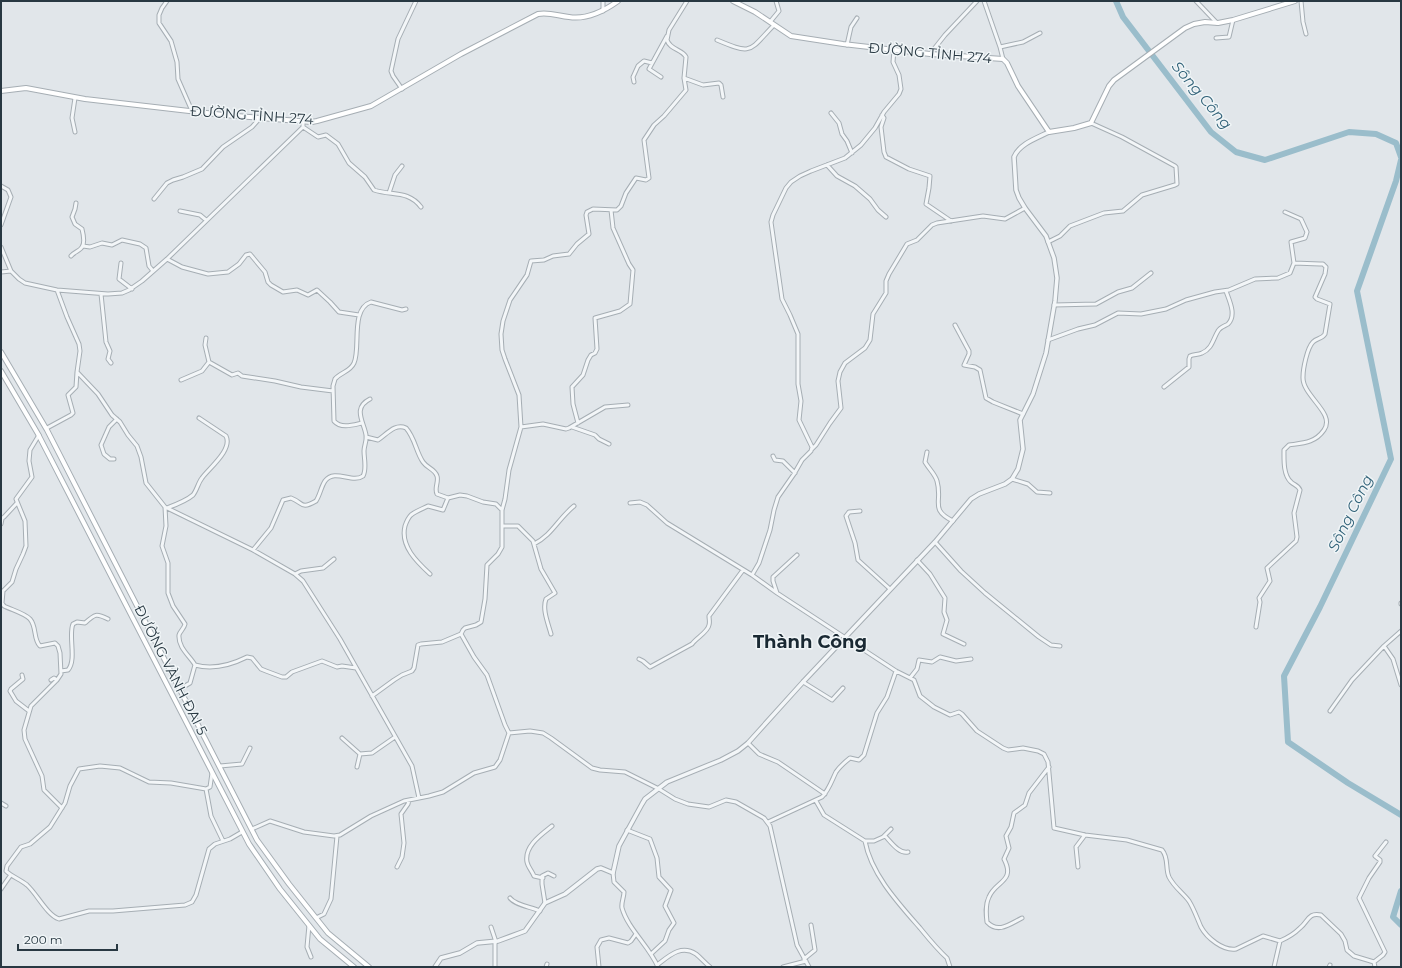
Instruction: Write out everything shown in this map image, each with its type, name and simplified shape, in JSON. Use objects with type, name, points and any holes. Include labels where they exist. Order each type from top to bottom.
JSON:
[{"type":"main road","name":"ĐƯỜNG TỈNH 274","points":[[1,91],[26,88],[75,98],[260,118],[317,122],[367,108],[461,54],[538,14],[551,13],[576,18],[603,11],[618,1]]},
{"type":"main road","name":"ĐƯỜNG TỈNH 274","points":[[733,1],[749,9],[791,36],[847,45],[930,54],[1003,59],[1007,63],[1018,86],[1049,132]]},
{"type":"main road","points":[[1049,132],[1074,128],[1090,123],[1109,86],[1114,80],[1185,28],[1194,24],[1205,22],[1217,23],[1233,20],[1295,1]]},
{"type":"main road","name":"ĐƯỜNG VÀNH ĐAI 5","points":[[1,352],[47,428],[257,840],[289,884],[328,933],[369,967]]},
{"type":"main road","name":"ĐƯỜNG VÀNH ĐAI 5","points":[[1,371],[39,435],[249,844],[280,889],[320,939],[354,967]]},
{"type":"street","points":[[167,1],[159,15],[159,23],[171,41],[177,62],[178,79],[192,111]]},
{"type":"street","points":[[402,89],[392,76],[392,71],[400,33],[416,1]]},
{"type":"street","points":[[603,1],[603,11]]},
{"type":"street","points":[[661,78],[650,71],[649,67],[687,1]]},
{"type":"street","points":[[717,40],[740,49],[747,50],[754,46],[772,24],[779,11],[776,1]]},
{"type":"street","points":[[930,54],[945,35],[977,1]]},
{"type":"street","points":[[984,1],[1003,59]]},
{"type":"street","points":[[1196,1],[1217,23]]},
{"type":"street","points":[[1301,1],[1306,34]]},
{"type":"street","points":[[847,45],[851,27],[857,18]]},
{"type":"street","points":[[1216,38],[1229,37],[1233,20]]},
{"type":"street","points":[[372,696],[402,675],[412,670],[418,645],[442,642],[461,634],[465,628],[479,624],[482,619],[486,568],[488,563],[496,557],[500,551],[502,544],[502,510],[510,465],[521,427],[520,395],[505,359],[501,342],[502,328],[510,300],[528,273],[532,261],[544,260],[553,256],[569,254],[577,244],[589,234],[586,215],[587,212],[593,209],[617,210],[636,178],[646,180],[649,178],[644,140],[654,125],[664,116],[684,92],[686,87],[684,78],[686,58],[682,52],[668,45],[667,40],[669,30]]},
{"type":"street","points":[[1000,46],[1026,41],[1040,33]]},
{"type":"street","points":[[812,449],[811,442],[799,420],[801,401],[798,384],[798,334],[782,299],[771,222],[788,185],[800,176],[843,159],[852,153],[873,131],[882,114],[899,94],[900,75],[893,62],[894,50]]},
{"type":"street","points":[[634,82],[632,77],[639,64],[644,61],[652,63]]},
{"type":"street","points":[[684,78],[703,84],[722,84],[723,97]]},
{"type":"street","points":[[75,98],[72,118],[75,132]]},
{"type":"street","points":[[832,113],[839,123],[842,134],[852,153]]},
{"type":"street","points":[[882,114],[884,118],[881,127],[885,155],[889,159],[930,176],[926,204],[951,222]]},
{"type":"street","points":[[154,199],[167,183],[202,169],[223,147],[252,127],[260,118]]},
{"type":"street","points":[[1,247],[11,271],[22,281],[57,290],[100,294],[116,294],[132,289],[167,259],[303,127],[303,122]]},
{"type":"street","points":[[1048,242],[1060,236],[1070,226],[1104,214],[1122,211],[1142,195],[1177,184],[1175,166],[1122,137],[1090,123]]},
{"type":"street","points":[[303,127],[318,137],[324,135],[328,136],[338,144],[349,163],[365,177],[372,188],[377,191],[407,196],[416,200],[421,207]]},
{"type":"street","points":[[710,967],[698,955],[687,950],[675,952],[658,966],[644,943],[636,934],[622,906],[624,892],[614,882],[613,873],[619,846],[643,802],[670,781],[721,760],[748,744],[803,682],[935,542],[975,496],[1005,484],[1012,479],[1018,469],[1022,456],[1023,449],[1020,424],[1023,414],[1033,394],[1046,354],[1057,278],[1056,267],[1048,242],[1041,229],[1025,208],[1016,190],[1014,157],[1020,148],[1049,132]]},
{"type":"street","points":[[827,165],[837,176],[855,186],[870,199],[878,210],[886,217]]},
{"type":"street","points":[[389,193],[395,175],[402,166]]},
{"type":"street","points":[[1,186],[8,190],[11,197],[1,226]]},
{"type":"street","points":[[76,203],[72,217],[75,224],[82,229],[83,246]]},
{"type":"street","points":[[752,575],[759,563],[770,530],[776,501],[780,493],[795,473],[802,460],[816,445],[841,408],[838,381],[840,372],[845,363],[868,344],[871,336],[874,314],[886,293],[887,277],[907,244],[915,240],[934,224],[983,216],[1005,218],[1025,208]]},
{"type":"street","points":[[578,423],[573,404],[572,387],[583,376],[588,360],[597,349],[596,318],[620,311],[630,304],[632,297],[633,270],[614,228],[611,210]]},
{"type":"street","points":[[180,211],[200,215],[206,220]]},
{"type":"street","points":[[1048,340],[1078,329],[1095,325],[1118,313],[1141,314],[1166,309],[1186,300],[1215,292],[1226,291],[1255,279],[1278,278],[1290,272],[1294,263],[1291,242],[1303,240],[1307,232],[1301,219],[1285,212]]},
{"type":"street","points":[[71,256],[83,246],[90,247],[102,243],[112,245],[122,240],[140,244],[146,248],[149,266],[153,271]]},
{"type":"street","points":[[167,259],[182,267],[208,274],[228,272],[246,255],[250,254],[265,272],[269,283],[281,292],[297,290],[308,295],[317,290],[339,312],[359,315]]},
{"type":"street","points":[[122,263],[119,279],[132,289]]},
{"type":"street","points":[[1256,627],[1260,602],[1259,598],[1270,581],[1267,568],[1296,542],[1297,537],[1294,513],[1300,490],[1299,486],[1291,482],[1286,476],[1284,450],[1289,445],[1311,441],[1320,435],[1327,424],[1327,418],[1309,394],[1303,378],[1308,353],[1312,343],[1323,337],[1325,334],[1330,304],[1315,297],[1325,274],[1326,267],[1323,264],[1294,263]]},
{"type":"street","points":[[1,272],[11,271]]},
{"type":"street","points":[[1054,305],[1096,304],[1115,294],[1132,288],[1151,273]]},
{"type":"street","points":[[47,428],[71,416],[73,413],[68,395],[76,387],[80,351],[79,344],[57,290]]},
{"type":"street","points":[[1164,387],[1189,367],[1190,356],[1200,354],[1206,350],[1214,341],[1219,330],[1228,324],[1232,311],[1226,291]]},
{"type":"street","points":[[100,294],[106,342],[110,351],[108,359],[111,364]]},
{"type":"street","points":[[362,423],[345,426],[339,425],[334,421],[333,391],[337,376],[351,368],[355,362],[356,332],[359,315],[368,303],[371,302],[402,310],[406,309]]},
{"type":"street","points":[[955,325],[969,354],[964,364],[980,370],[986,398],[1023,414]]},
{"type":"street","points":[[206,338],[205,346],[209,362],[232,375],[238,373],[242,376],[301,387],[333,391]]},
{"type":"street","points":[[181,380],[202,371],[209,362]]},
{"type":"street","points":[[77,372],[98,394],[140,451],[146,483],[166,508],[253,550],[295,574],[306,584],[340,639],[414,770],[419,798]]},
{"type":"street","points":[[253,550],[271,528],[283,500],[291,498],[305,506],[316,501],[322,485],[328,478],[336,475],[357,478],[364,476],[364,451],[366,437],[360,416],[361,408],[366,401],[370,399]]},
{"type":"street","points":[[521,427],[543,424],[566,429],[572,427],[605,407],[628,405]]},
{"type":"street","points":[[166,508],[193,495],[203,476],[219,460],[227,443],[228,440],[226,436],[199,418]]},
{"type":"street","points":[[114,459],[110,459],[104,454],[102,445],[109,427],[117,419]]},
{"type":"street","points":[[366,437],[378,440],[392,429],[400,426],[406,428],[424,463],[436,473],[438,479],[436,493],[448,498],[460,495],[468,496],[483,502],[496,504],[502,510]]},
{"type":"street","points":[[572,427],[596,435],[599,440],[609,444]]},
{"type":"street","points":[[39,435],[30,450],[29,461],[32,477],[17,497],[17,503],[25,521],[26,546],[12,582],[3,591],[2,603],[4,606],[30,619],[35,630],[36,641],[40,646],[52,643],[57,644],[60,653],[61,674],[57,680],[33,703],[29,711],[24,730],[25,739],[42,776],[44,790],[62,808]]},
{"type":"street","points":[[927,452],[925,462],[938,484],[939,510],[944,516],[953,522]]},
{"type":"street","points":[[773,456],[775,460],[783,461],[795,473]]},
{"type":"street","points":[[1012,479],[1028,484],[1037,492],[1050,493]]},
{"type":"street","points":[[430,574],[406,546],[404,534],[406,524],[412,515],[428,506],[443,510],[448,498]]},
{"type":"street","points":[[630,502],[640,502],[648,505],[667,522],[752,575],[844,638],[916,682],[919,695],[934,707],[950,715],[959,712],[977,731],[1005,749],[1024,748],[1041,752],[1047,756],[1054,828],[1085,835],[1127,840],[1162,850],[1166,856],[1169,877],[1177,889],[1189,901],[1205,933],[1220,946],[1236,950],[1263,936],[1280,941]]},
{"type":"street","points":[[1,524],[2,519],[17,503]]},
{"type":"street","points":[[534,544],[550,533],[564,514],[574,506]]},
{"type":"street","points":[[166,508],[166,526],[162,546],[168,562],[168,592],[173,606],[185,624],[185,627],[180,632],[179,636],[184,651],[196,665],[202,667],[215,667],[230,664],[247,657],[252,658],[261,669],[266,672],[282,677],[286,677],[292,672],[322,661],[337,667],[342,666],[356,668]]},
{"type":"street","points":[[860,511],[849,512],[846,516],[858,560],[890,589]]},
{"type":"street","points":[[502,526],[518,526],[534,544],[541,569],[555,593],[546,599],[544,604],[551,634]]},
{"type":"street","points":[[935,542],[961,571],[985,593],[1039,637],[1051,645],[1060,646]]},
{"type":"street","points":[[777,593],[773,577],[797,555]]},
{"type":"street","points":[[295,574],[301,571],[323,568],[334,559]]},
{"type":"street","points":[[917,560],[930,574],[944,596],[944,612],[947,620],[943,634],[964,644]]},
{"type":"street","points":[[639,659],[650,667],[692,644],[707,630],[710,624],[709,616],[743,570]]},
{"type":"street","points":[[61,671],[68,670],[71,667],[71,629],[73,624],[75,622],[85,623],[94,615],[108,619]]},
{"type":"street","points":[[1330,711],[1352,680],[1384,646],[1401,631]]},
{"type":"street","points":[[461,634],[474,657],[487,675],[504,726],[509,733]]},
{"type":"street","points":[[1384,646],[1393,659],[1401,685]]},
{"type":"street","points":[[910,678],[917,669],[918,660],[932,662],[940,657],[956,661],[971,659]]},
{"type":"street","points":[[180,689],[190,683],[196,665]]},
{"type":"street","points":[[768,822],[816,801],[825,794],[836,772],[842,765],[850,758],[859,760],[864,755],[877,713],[887,697],[896,671]]},
{"type":"street","points":[[22,675],[23,679],[10,691],[16,701],[29,711]]},
{"type":"street","points":[[51,680],[54,678],[57,680]]},
{"type":"street","points":[[803,682],[832,700],[844,688]]},
{"type":"street","points":[[509,733],[530,731],[543,733],[592,768],[625,772],[681,802],[705,807],[713,806],[726,800],[736,802],[764,818],[768,822],[776,848],[797,945],[809,967]]},
{"type":"street","points":[[252,829],[270,821],[304,832],[337,836],[368,818],[409,800],[443,792],[474,773],[496,767],[500,760],[509,733]]},
{"type":"street","points":[[342,738],[360,754],[372,753],[395,737]]},
{"type":"street","points":[[748,744],[759,754],[778,762],[825,794]]},
{"type":"street","points":[[220,766],[242,764],[250,748]]},
{"type":"street","points":[[357,766],[360,754]]},
{"type":"street","points":[[212,773],[210,787],[206,789],[171,783],[150,782],[124,770],[97,766],[80,769],[78,770],[70,786],[62,808],[48,830],[30,844],[21,847],[6,868],[10,876],[27,885],[52,916],[59,919],[89,911],[113,911],[185,905],[192,902],[196,894],[209,850],[215,844],[230,839],[242,832]]},
{"type":"street","points":[[1022,918],[1003,927],[991,927],[987,922],[986,911],[988,898],[1006,878],[1008,867],[1004,859],[1009,848],[1006,836],[1011,826],[1013,815],[1025,805],[1029,793],[1049,767]]},
{"type":"street","points":[[206,789],[210,816],[223,841]]},
{"type":"street","points":[[397,867],[402,857],[404,843],[401,814],[409,800]]},
{"type":"street","points":[[816,801],[824,814],[865,841],[874,841],[885,836],[891,829]]},
{"type":"street","points":[[1,803],[6,806]]},
{"type":"street","points":[[543,878],[534,876],[529,867],[526,854],[533,843],[552,826]]},
{"type":"street","points":[[627,830],[650,840],[657,858],[659,877],[671,890],[665,906],[674,923],[669,930],[665,941],[651,954]]},
{"type":"street","points":[[1078,868],[1076,847],[1085,835]]},
{"type":"street","points":[[316,918],[324,914],[331,899],[337,836]]},
{"type":"street","points":[[885,836],[901,851],[905,853],[908,852]]},
{"type":"street","points":[[865,841],[879,876],[896,900],[947,958],[950,967]]},
{"type":"street","points":[[1374,962],[1384,955],[1385,952],[1359,898],[1369,878],[1380,862],[1380,860],[1375,856],[1386,842]]},
{"type":"street","points":[[435,967],[441,958],[460,953],[477,943],[496,942],[526,931],[545,903],[567,892],[599,868],[613,873]]},
{"type":"street","points":[[545,903],[542,876],[548,873],[554,876]]},
{"type":"street","points":[[1,890],[10,876]]},
{"type":"street","points":[[510,898],[518,904],[540,911]]},
{"type":"street","points":[[1274,967],[1280,941],[1301,928],[1308,917],[1312,915],[1320,915],[1341,934],[1348,952],[1356,957],[1374,962]]},
{"type":"street","points":[[310,925],[307,947],[311,957]]},
{"type":"street","points":[[783,967],[805,960],[815,950],[811,925]]},
{"type":"street","points":[[491,926],[496,942],[495,967]]},
{"type":"street","points":[[599,967],[598,947],[601,940],[609,938],[628,943],[636,934]]},
{"type":"street","points":[[1374,962],[1375,967]]},
{"type":"waterway","name":"Sông Công","points":[[1116,1],[1123,17],[1211,132],[1236,152],[1265,160],[1349,132],[1376,134],[1396,143],[1401,157]]},
{"type":"waterway","name":"Sông Công","points":[[1401,160],[1396,181],[1357,291],[1391,459],[1320,607],[1284,676],[1288,742],[1348,783],[1401,815]]},
{"type":"waterway","name":"Sông Công","points":[[1401,891],[1393,917],[1401,925]]},
{"type":"district","name":"Thành Công","points":[[810,642]]}]
